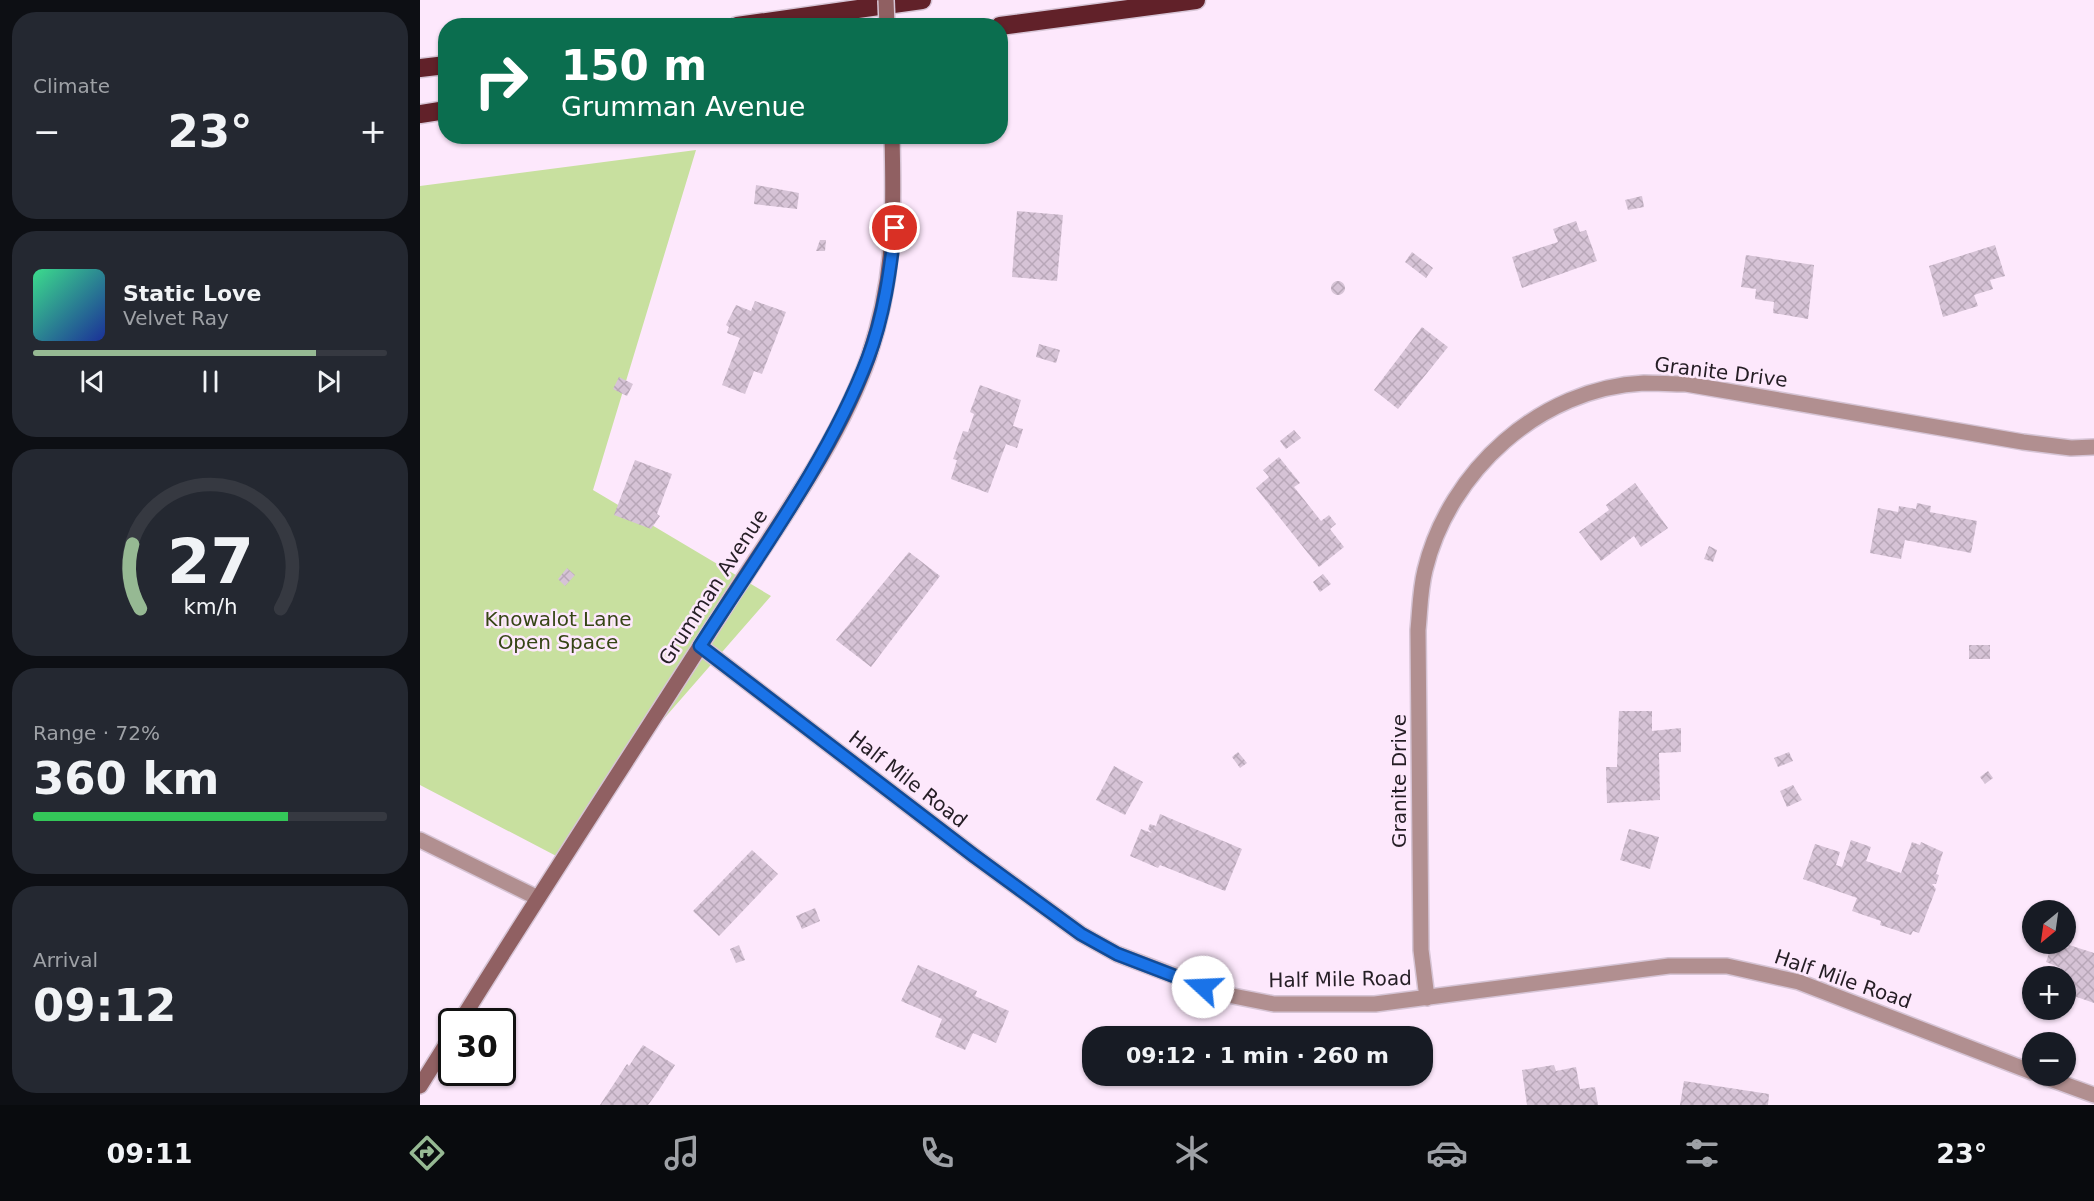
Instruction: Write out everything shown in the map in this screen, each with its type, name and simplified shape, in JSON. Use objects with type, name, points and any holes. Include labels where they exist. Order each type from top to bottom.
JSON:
[{"type":"highway","points":[[794,18],[922,0]]},
{"type":"highway","points":[[1008,25],[1196,0]]},
{"type":"highway","points":[[420,68],[438,66]]},
{"type":"highway","points":[[420,114],[438,111]]},
{"type":"street","points":[[886,0],[887,18]]},
{"type":"street","name":"Grumman Avenue","points":[[469,1008],[700,646],[820,455],[849,403],[869,356],[882,310],[892,249],[892,144]]},
{"type":"street","name":"Granite Drive","points":[[1427,998],[1421,950],[1418,630],[1421,593],[1425,571],[1447,513],[1466,483],[1503,442],[1529,422],[1551,410],[1594,393],[1643,383],[1686,384],[2023,442],[2071,448],[2094,447]]},
{"type":"street","name":"Half Mile Road","points":[[700,646],[973,855],[1081,934],[1117,954],[1223,994],[1274,1004],[1375,1004],[1658,967],[1727,966],[1799,982],[2022,1068]]},
{"type":"street","points":[[420,840],[538,898]]},
{"type":"street","points":[[420,1086],[438,1057]]},
{"type":"street","points":[[2069,1086],[2094,1095]]},
{"type":"green space","name":"Knowalot Lane Open Space","points":[[696,150],[593,490],[771,596],[661,722],[562,859],[420,785],[420,186]]},
{"type":"building","points":[[756,185],[799,193],[797,209],[754,204]]},
{"type":"building","points":[[1642,196],[1644,207],[1628,210],[1625,200]]},
{"type":"building","points":[[1017,211],[1063,215],[1057,281],[1012,277]]},
{"type":"building","points":[[1576,221],[1580,232],[1586,230],[1597,261],[1522,288],[1512,257],[1558,242],[1553,229]]},
{"type":"building","points":[[820,240],[826,240],[825,251],[816,251]]},
{"type":"building","points":[[1995,245],[2005,276],[1990,280],[1993,289],[1974,295],[1978,306],[1943,317],[1929,266]]},
{"type":"building","points":[[1412,252],[1433,268],[1426,278],[1405,262]]},
{"type":"building","points":[[1746,255],[1814,265],[1808,319],[1773,313],[1774,302],[1755,299],[1756,289],[1741,287]]},
{"type":"building","points":[[1338,281],[1343,283],[1345,288],[1343,293],[1338,295],[1333,293],[1331,288],[1333,283]]},
{"type":"building","points":[[755,301],[786,312],[762,374],[754,371],[745,394],[722,385],[740,338],[727,333],[729,327],[726,325],[736,305],[751,311]]},
{"type":"building","points":[[1422,327],[1448,347],[1398,409],[1374,390]]},
{"type":"building","points":[[1039,344],[1060,350],[1056,363],[1036,357]]},
{"type":"building","points":[[619,377],[633,384],[627,396],[613,389]]},
{"type":"building","points":[[980,385],[1021,400],[1013,426],[1023,429],[1017,448],[1006,444],[988,493],[951,479],[957,460],[953,459],[963,431],[968,432],[974,414],[970,412]]},
{"type":"building","points":[[1294,430],[1301,438],[1286,449],[1280,441]]},
{"type":"building","points":[[1279,457],[1300,483],[1294,487],[1321,521],[1329,515],[1336,524],[1330,529],[1344,547],[1319,567],[1256,488],[1269,477],[1263,470]]},
{"type":"building","points":[[635,460],[672,474],[657,514],[660,516],[651,529],[614,515]]},
{"type":"building","points":[[1635,483],[1668,528],[1641,547],[1634,536],[1601,561],[1579,532],[1609,510],[1606,505]]},
{"type":"building","points":[[1917,503],[1931,506],[1930,512],[1977,521],[1971,553],[1905,540],[1901,559],[1870,553],[1878,508],[1898,512],[1899,506],[1916,509]]},
{"type":"building","points":[[1709,546],[1717,550],[1713,562],[1704,559]]},
{"type":"building","points":[[909,552],[940,576],[871,667],[836,640]]},
{"type":"building","points":[[567,568],[575,575],[565,586],[558,579]]},
{"type":"building","points":[[1323,574],[1331,584],[1320,592],[1313,582]]},
{"type":"building","points":[[1969,645],[1990,645],[1990,659],[1969,659]]},
{"type":"building","points":[[1619,711],[1652,711],[1652,731],[1681,728],[1681,752],[1659,753],[1660,800],[1607,803],[1606,767],[1617,767]]},
{"type":"building","points":[[1238,752],[1247,763],[1240,768],[1232,757]]},
{"type":"building","points":[[1789,752],[1793,761],[1778,767],[1774,758]]},
{"type":"building","points":[[1114,766],[1143,782],[1125,815],[1096,800]]},
{"type":"building","points":[[1988,771],[1993,778],[1985,784],[1980,777]]},
{"type":"building","points":[[1793,785],[1802,800],[1787,807],[1780,791]]},
{"type":"building","points":[[1160,814],[1242,849],[1225,891],[1160,865],[1158,868],[1130,856],[1141,829],[1152,833],[1148,829],[1150,824],[1156,826]]},
{"type":"building","points":[[1629,829],[1659,837],[1650,869],[1620,860]]},
{"type":"building","points":[[1851,840],[1871,847],[1866,861],[1901,873],[1912,842],[1920,845],[1921,842],[1943,852],[1936,874],[1939,875],[1936,884],[1932,884],[1936,889],[1919,933],[1913,931],[1911,935],[1880,925],[1881,921],[1852,911],[1857,898],[1803,879],[1815,844],[1840,852],[1836,865],[1842,867]]},
{"type":"building","points":[[752,850],[778,874],[719,936],[693,911]]},
{"type":"building","points":[[815,908],[820,921],[802,929],[796,916]]},
{"type":"building","points":[[739,945],[745,960],[736,963],[730,949]]},
{"type":"building","points":[[2076,947],[2094,953],[2094,1003],[2076,997],[2076,966],[2056,966],[2046,962],[2049,954],[2076,954]]},
{"type":"building","points":[[918,965],[977,991],[975,996],[1009,1011],[996,1043],[973,1033],[965,1050],[935,1037],[942,1019],[901,1001]]},
{"type":"building","points":[[643,1045],[675,1065],[659,1090],[648,1105],[600,1105],[627,1064],[629,1066]]},
{"type":"building","points":[[1554,1065],[1556,1071],[1576,1067],[1580,1089],[1595,1087],[1598,1105],[1527,1105],[1522,1070]]},
{"type":"building","points":[[1684,1081],[1769,1094],[1768,1105],[1680,1105]]},
{"type":"route","points":[[895,228],[882,310],[869,356],[849,403],[795,496],[700,646],[973,855],[1081,934],[1117,954],[1203,987]]}]
